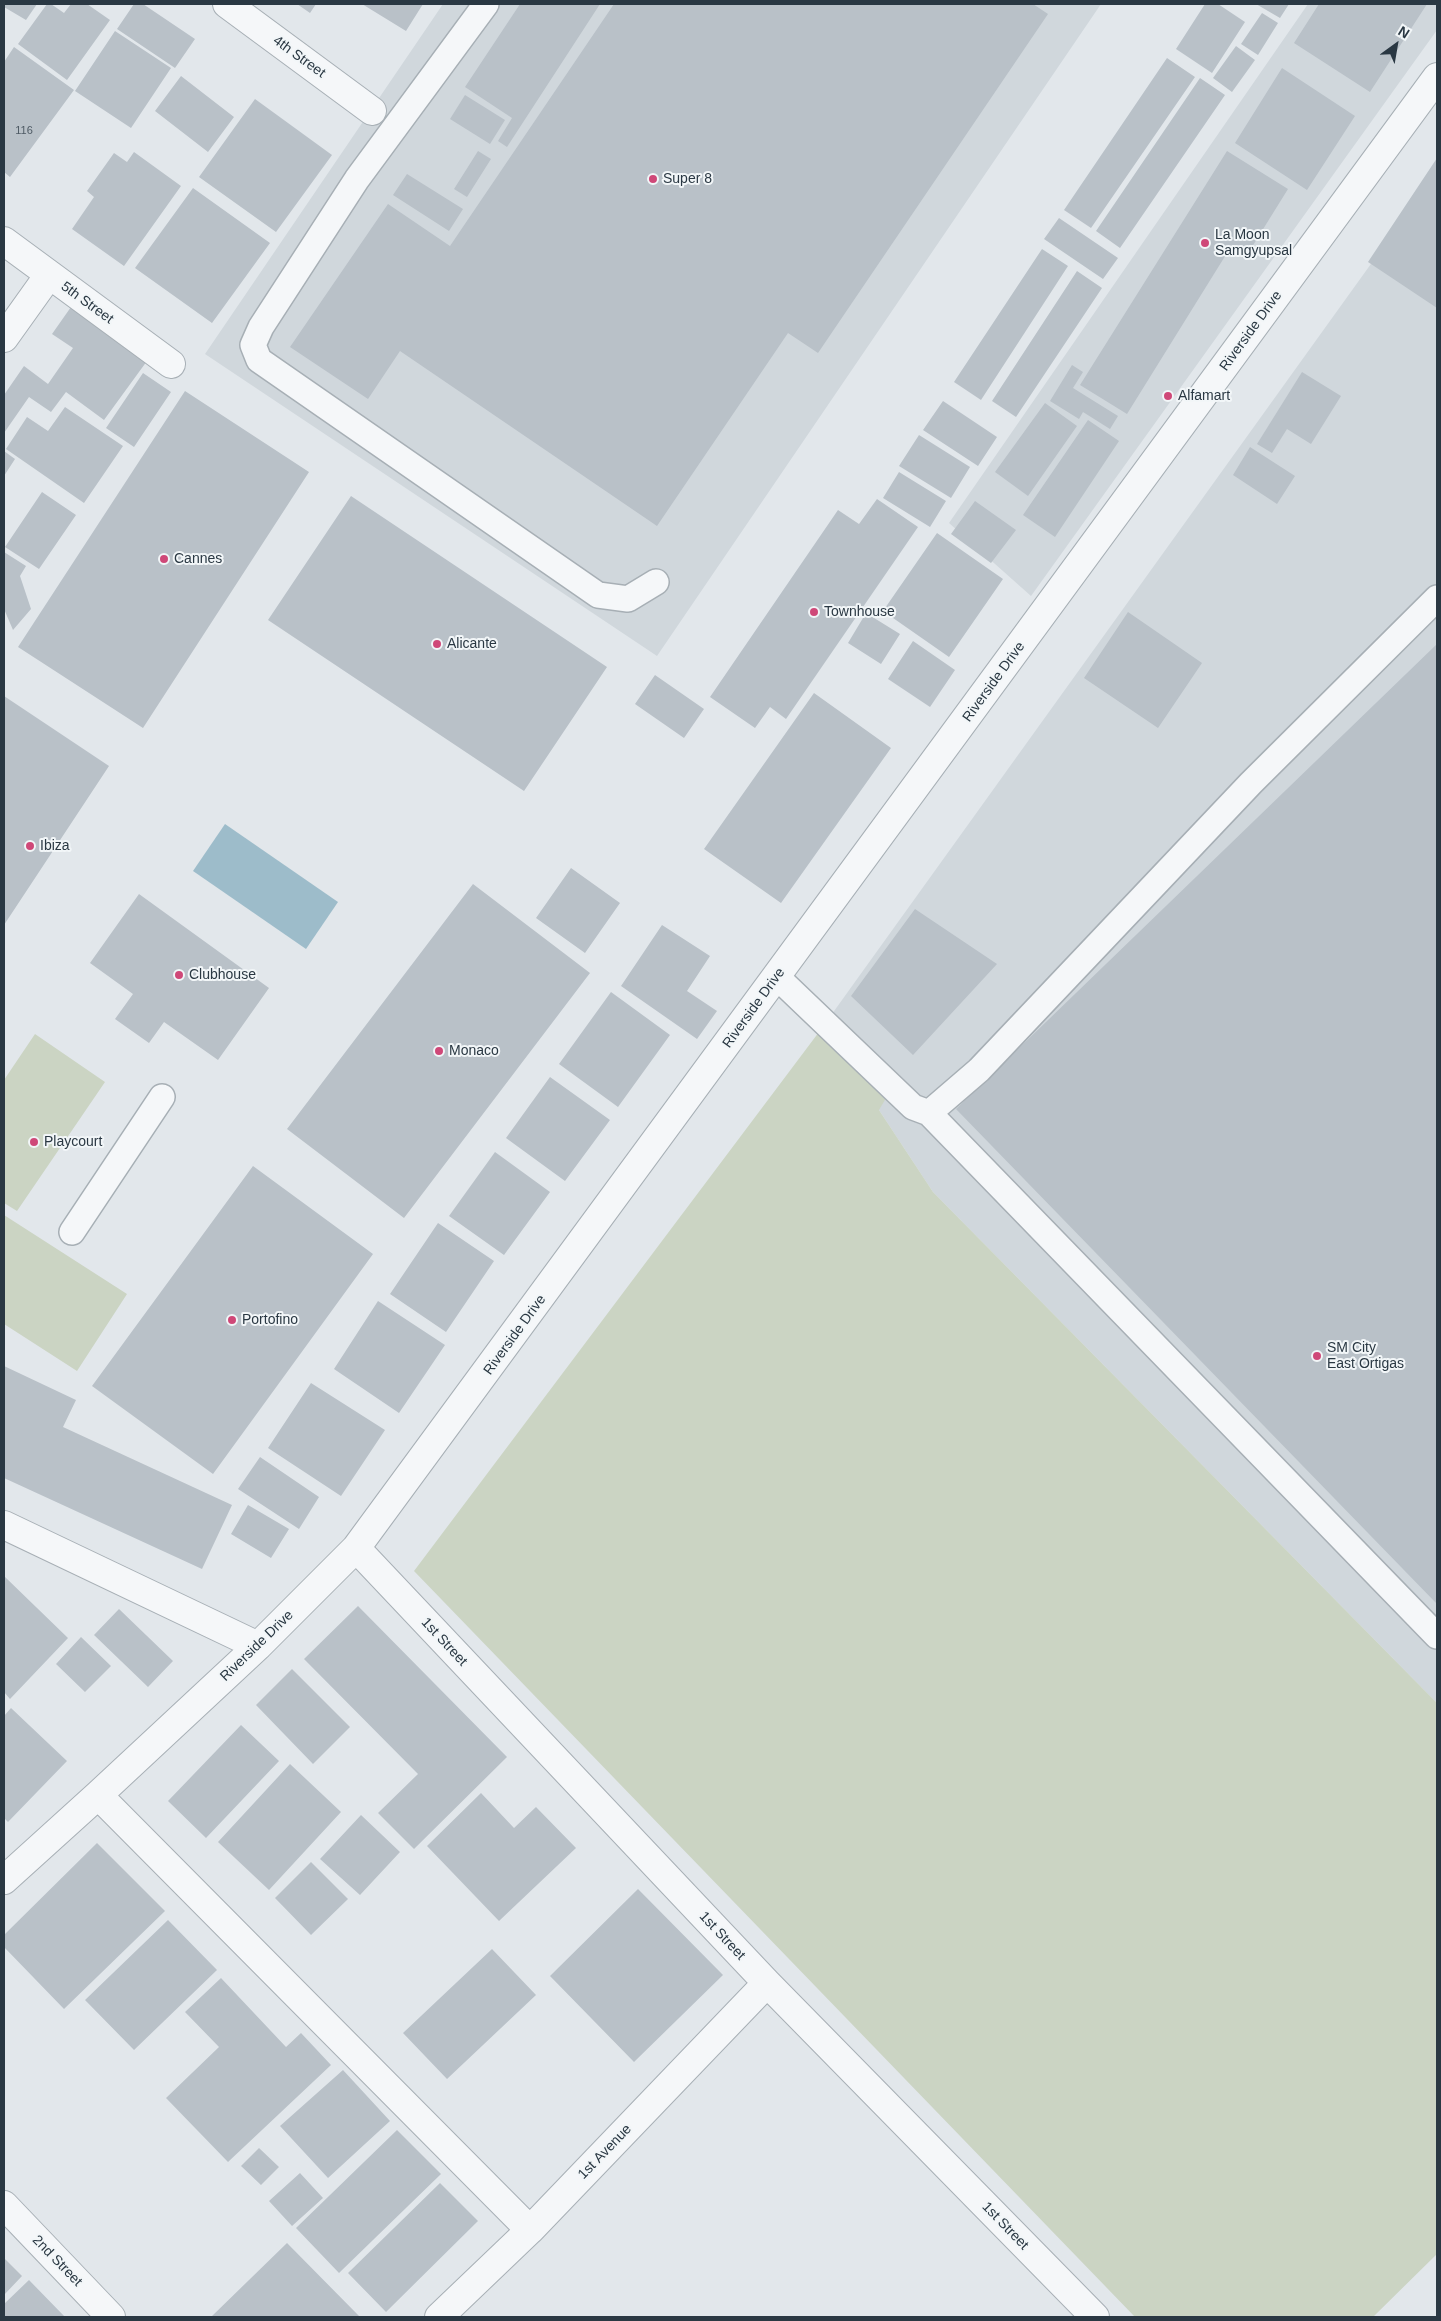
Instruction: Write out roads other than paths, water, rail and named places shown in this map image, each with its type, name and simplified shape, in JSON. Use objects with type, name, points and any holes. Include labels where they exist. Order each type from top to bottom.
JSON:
[{"type":"street","name":"4th Street","points":[[227,4],[372,111]]},
{"type":"street","name":"Riverside Drive","points":[[4,1880],[258,1646],[356,1548],[1437,77]]},
{"type":"street","name":"5th Street","points":[[4,241],[49,276],[172,364]]},
{"type":"street","points":[[4,338],[49,276]]},
{"type":"street","points":[[4,1525],[258,1646]]},
{"type":"street","name":"1st Street","points":[[356,1548],[767,1983],[1095,2317]]},
{"type":"street","points":[[98,1795],[530,2230]]},
{"type":"street","name":"1st Avenue","points":[[439,2317],[530,2230],[767,1983]]},
{"type":"street","name":"2nd Street","points":[[4,2205],[111,2317]]},
{"type":"lane","points":[[486,4],[357,179],[261,327],[253,345],[259,360],[598,595],[628,599],[656,582]]},
{"type":"lane","points":[[929,1113],[979,1070],[1251,783],[1437,598]]},
{"type":"lane","points":[[777,977],[913,1107],[929,1113],[1437,1636]]},
{"type":"lane","points":[[72,1232],[162,1097]]},
{"type":"water","points":[[225,824],[338,902],[306,949],[193,871]]},
{"type":"place","name":"Super 8","points":[[653,179]]},
{"type":"place","name":"La Moon Samgyupsal","points":[[1205,243]]},
{"type":"place","name":"Alfamart","points":[[1168,396]]},
{"type":"place","name":"Cannes","points":[[164,559]]},
{"type":"place","name":"Townhouse","points":[[814,612]]},
{"type":"place","name":"Alicante","points":[[437,644]]},
{"type":"place","name":"Ibiza","points":[[30,846]]},
{"type":"place","name":"Clubhouse","points":[[179,975]]},
{"type":"place","name":"Monaco","points":[[439,1051]]},
{"type":"place","name":"Playcourt","points":[[34,1142]]},
{"type":"place","name":"Portofino","points":[[232,1320]]},
{"type":"place","name":"SM City East Ortigas","points":[[1317,1356]]}]
